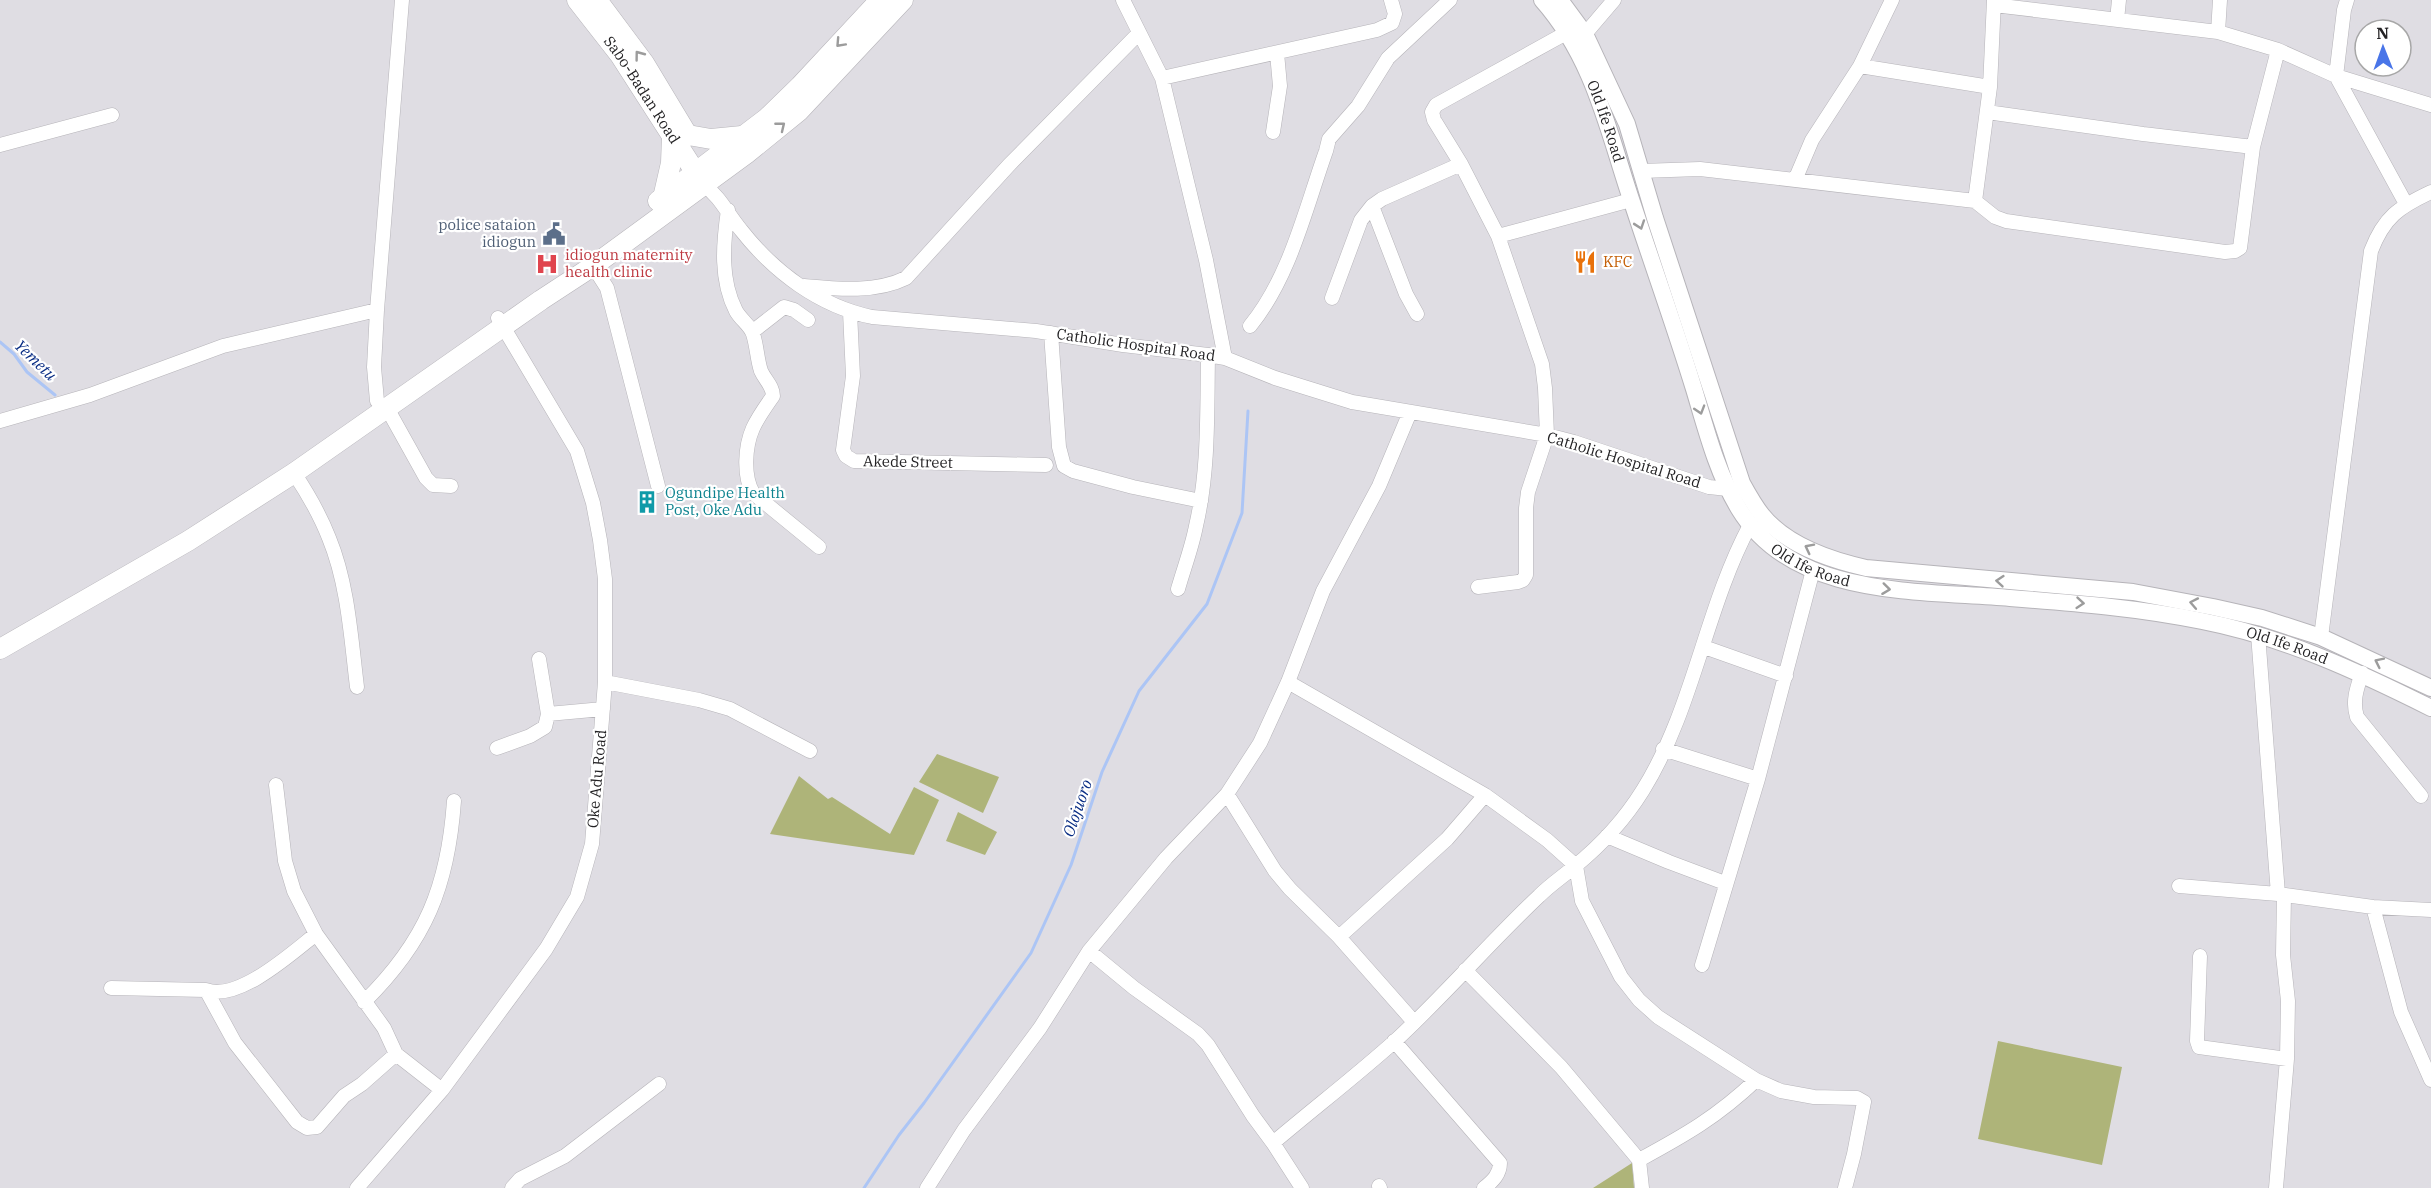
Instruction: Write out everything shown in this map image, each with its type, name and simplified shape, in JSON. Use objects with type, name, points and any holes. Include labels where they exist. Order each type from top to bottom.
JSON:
[{"type":"highway","name":"Sabo-Badan Road","points":[[577,0],[676,129],[707,179]]},
{"type":"highway","name":"Sabo-Badan Road","points":[[597,0],[644,63],[676,129]]},
{"type":"highway","points":[[502,322],[663,198],[707,179],[748,135],[800,86],[880,0]]},
{"type":"highway","points":[[0,649],[231,508],[502,322],[593,266],[707,179],[746,154],[799,111],[903,0]]},
{"type":"highway","points":[[663,198],[676,129],[722,139],[748,135]]},
{"type":"highway","points":[[0,638],[294,473],[382,404]]},
{"type":"main road","name":"Old Ife Road","points":[[1542,0],[1568,32],[1597,93],[1611,130],[1631,200],[1707,432],[1728,489],[1750,525],[1785,555],[1813,570],[1866,586],[2130,607],[2205,621],[2258,634],[2317,654],[2362,673],[2431,708]]},
{"type":"main road","name":"Old Ife Road","points":[[1560,0],[1585,34],[1627,124],[1655,218],[1684,301],[1706,379],[1742,483],[1762,516],[1776,530],[1814,551],[1866,568],[2133,592],[2262,618],[2321,637],[2431,688]]},
{"type":"main road","points":[[1611,130],[1627,124]]},
{"type":"street","points":[[402,0],[374,367],[382,404],[426,478],[433,485],[451,486]]},
{"type":"street","points":[[1123,0],[1162,78],[1206,260],[1225,358]]},
{"type":"street","points":[[1162,78],[1377,30],[1392,23],[1395,14],[1391,0]]},
{"type":"street","points":[[1250,326],[1265,307],[1284,270],[1329,139],[1358,106],[1388,58],[1450,0]]},
{"type":"street","points":[[1585,34],[1614,0]]},
{"type":"street","points":[[1795,180],[1812,140],[1860,66],[1893,0]]},
{"type":"street","points":[[2116,20],[2119,0]]},
{"type":"street","points":[[2218,32],[2220,0]]},
{"type":"street","points":[[2347,0],[2336,76],[2406,204]]},
{"type":"street","points":[[1975,201],[1990,87],[1994,2],[2218,32],[2278,50],[2336,76],[2431,105]]},
{"type":"street","points":[[1478,586],[1518,582],[1526,575],[1526,508],[1528,492],[1546,435],[1545,388],[1537,346],[1498,236],[1461,164],[1434,120],[1432,112],[1436,105],[1568,32]]},
{"type":"street","points":[[802,286],[858,288],[888,285],[906,278],[1009,165],[1139,33]]},
{"type":"street","points":[[1641,171],[1700,169],[1975,201],[1995,217],[2006,221],[2225,252],[2235,251],[2240,248],[2253,147],[2278,50]]},
{"type":"street","points":[[1273,132],[1280,86],[1277,53]]},
{"type":"street","points":[[1860,66],[1990,87]]},
{"type":"street","points":[[1987,112],[2253,147]]},
{"type":"street","points":[[0,145],[112,115]]},
{"type":"street","points":[[1332,298],[1361,220],[1372,206],[1382,199],[1461,164]]},
{"type":"street","name":"Catholic Hospital Road","points":[[707,179],[759,252],[802,286],[829,303],[850,312],[872,317],[1051,333],[1225,358],[1319,393],[1352,402],[1546,435],[1574,442],[1709,487],[1728,489]]},
{"type":"street","points":[[2321,637],[2371,250],[2379,230],[2390,217],[2406,204],[2431,192]]},
{"type":"street","points":[[1498,236],[1631,200]]},
{"type":"street","points":[[1372,206],[1406,294],[1417,314]]},
{"type":"street","points":[[728,210],[723,243],[724,268],[737,313],[752,332],[762,371],[773,391],[773,396],[752,430],[745,471],[747,483],[753,493],[819,547]]},
{"type":"street","points":[[593,266],[607,288],[658,486]]},
{"type":"street","points":[[752,332],[784,307],[794,310],[808,320]]},
{"type":"street","points":[[0,421],[90,395],[223,346],[377,310]]},
{"type":"street","name":"Akede Street","points":[[850,312],[853,376],[843,438],[843,450],[846,456],[854,461],[1046,465]]},
{"type":"street","name":"Oke Adu Road","points":[[360,1187],[442,1090],[546,949],[577,897],[592,844],[605,682],[605,579],[593,503],[577,451],[502,322]]},
{"type":"street","points":[[1051,333],[1059,447],[1064,466],[1073,471],[1133,487],[1201,501]]},
{"type":"street","points":[[1178,589],[1196,528],[1201,501],[1207,441],[1208,355]]},
{"type":"street","points":[[927,1188],[964,1130],[1040,1028],[1089,951],[1166,858],[1227,794],[1260,743],[1288,682],[1323,591],[1379,486],[1410,411]]},
{"type":"street","points":[[294,473],[314,504],[330,539],[338,566],[350,628],[357,687]]},
{"type":"street","points":[[1273,1143],[1394,1041],[1539,895],[1576,866],[1607,836],[1644,788],[1663,749],[1704,647],[1733,557],[1750,525]]},
{"type":"street","points":[[1702,965],[1758,779],[1813,570]]},
{"type":"street","points":[[2258,634],[2288,1001],[2287,1059],[2276,1188]]},
{"type":"street","points":[[1704,647],[1785,676]]},
{"type":"street","points":[[497,748],[530,736],[545,727],[548,714],[539,659]]},
{"type":"street","points":[[2362,673],[2355,695],[2354,707],[2357,717],[2421,796]]},
{"type":"street","points":[[605,682],[699,700],[730,709],[810,751]]},
{"type":"street","points":[[1288,682],[1485,795],[1547,840],[1576,866],[1582,901],[1621,977],[1639,1000],[1658,1017],[1756,1080],[1796,1095],[1857,1098],[1864,1102],[1845,1188]]},
{"type":"street","points":[[548,714],[603,709]]},
{"type":"street","points":[[1663,749],[1758,779]]},
{"type":"street","points":[[276,785],[285,861],[294,891],[316,934],[384,1028],[396,1054],[442,1090]]},
{"type":"street","points":[[1227,794],[1275,871],[1339,937],[1414,1022]]},
{"type":"street","points":[[1339,937],[1447,838],[1485,795]]},
{"type":"street","points":[[364,1002],[391,976],[405,958],[434,902],[451,842],[454,801]]},
{"type":"street","points":[[1607,836],[1725,883]]},
{"type":"street","points":[[2178,886],[2281,894],[2373,907],[2431,910]]},
{"type":"street","points":[[2373,907],[2401,1012],[2431,1080]]},
{"type":"street","points":[[111,988],[206,990],[216,994],[230,992],[276,965],[316,934]]},
{"type":"street","points":[[1089,951],[1134,988],[1198,1034],[1214,1054],[1302,1188]]},
{"type":"street","points":[[2200,956],[2197,1041],[2199,1047],[2287,1059]]},
{"type":"street","points":[[1465,970],[1561,1067],[1639,1160],[1642,1188]]},
{"type":"street","points":[[206,990],[235,1044],[297,1122],[307,1128],[317,1127],[344,1096],[362,1084],[396,1054]]},
{"type":"street","points":[[1394,1041],[1500,1162],[1500,1169],[1494,1180],[1484,1188]]},
{"type":"street","points":[[1639,1160],[1707,1122],[1756,1080]]},
{"type":"street","points":[[512,1188],[520,1179],[565,1156],[659,1084]]},
{"type":"green space","points":[[937,754],[999,777],[983,813],[919,782]]},
{"type":"green space","points":[[799,776],[828,799],[832,797],[890,834],[914,787],[939,800],[914,855],[770,834]]},
{"type":"green space","points":[[958,812],[997,832],[985,855],[946,841]]},
{"type":"green space","points":[[1998,1041],[2122,1067],[2102,1165],[1978,1139]]},
{"type":"green space","points":[[1632,1163],[1634,1188],[1593,1188]]},
{"type":"waterway","name":"Yemetu","points":[[0,342],[14,354],[27,372],[55,395]]},
{"type":"waterway","name":"Olojuoro","points":[[864,1188],[899,1135],[1031,953],[1071,865],[1102,772],[1139,691],[1207,604],[1242,513],[1248,411]]},
{"type":"place","name":"police sataion idiogun","points":[[554,234]]},
{"type":"place","name":"KFC","points":[[1585,262]]},
{"type":"place","name":"idiogun maternity health clinic","points":[[547,264]]},
{"type":"place","name":"Ogundipe Health Post, Oke Adu","points":[[647,502]]}]
